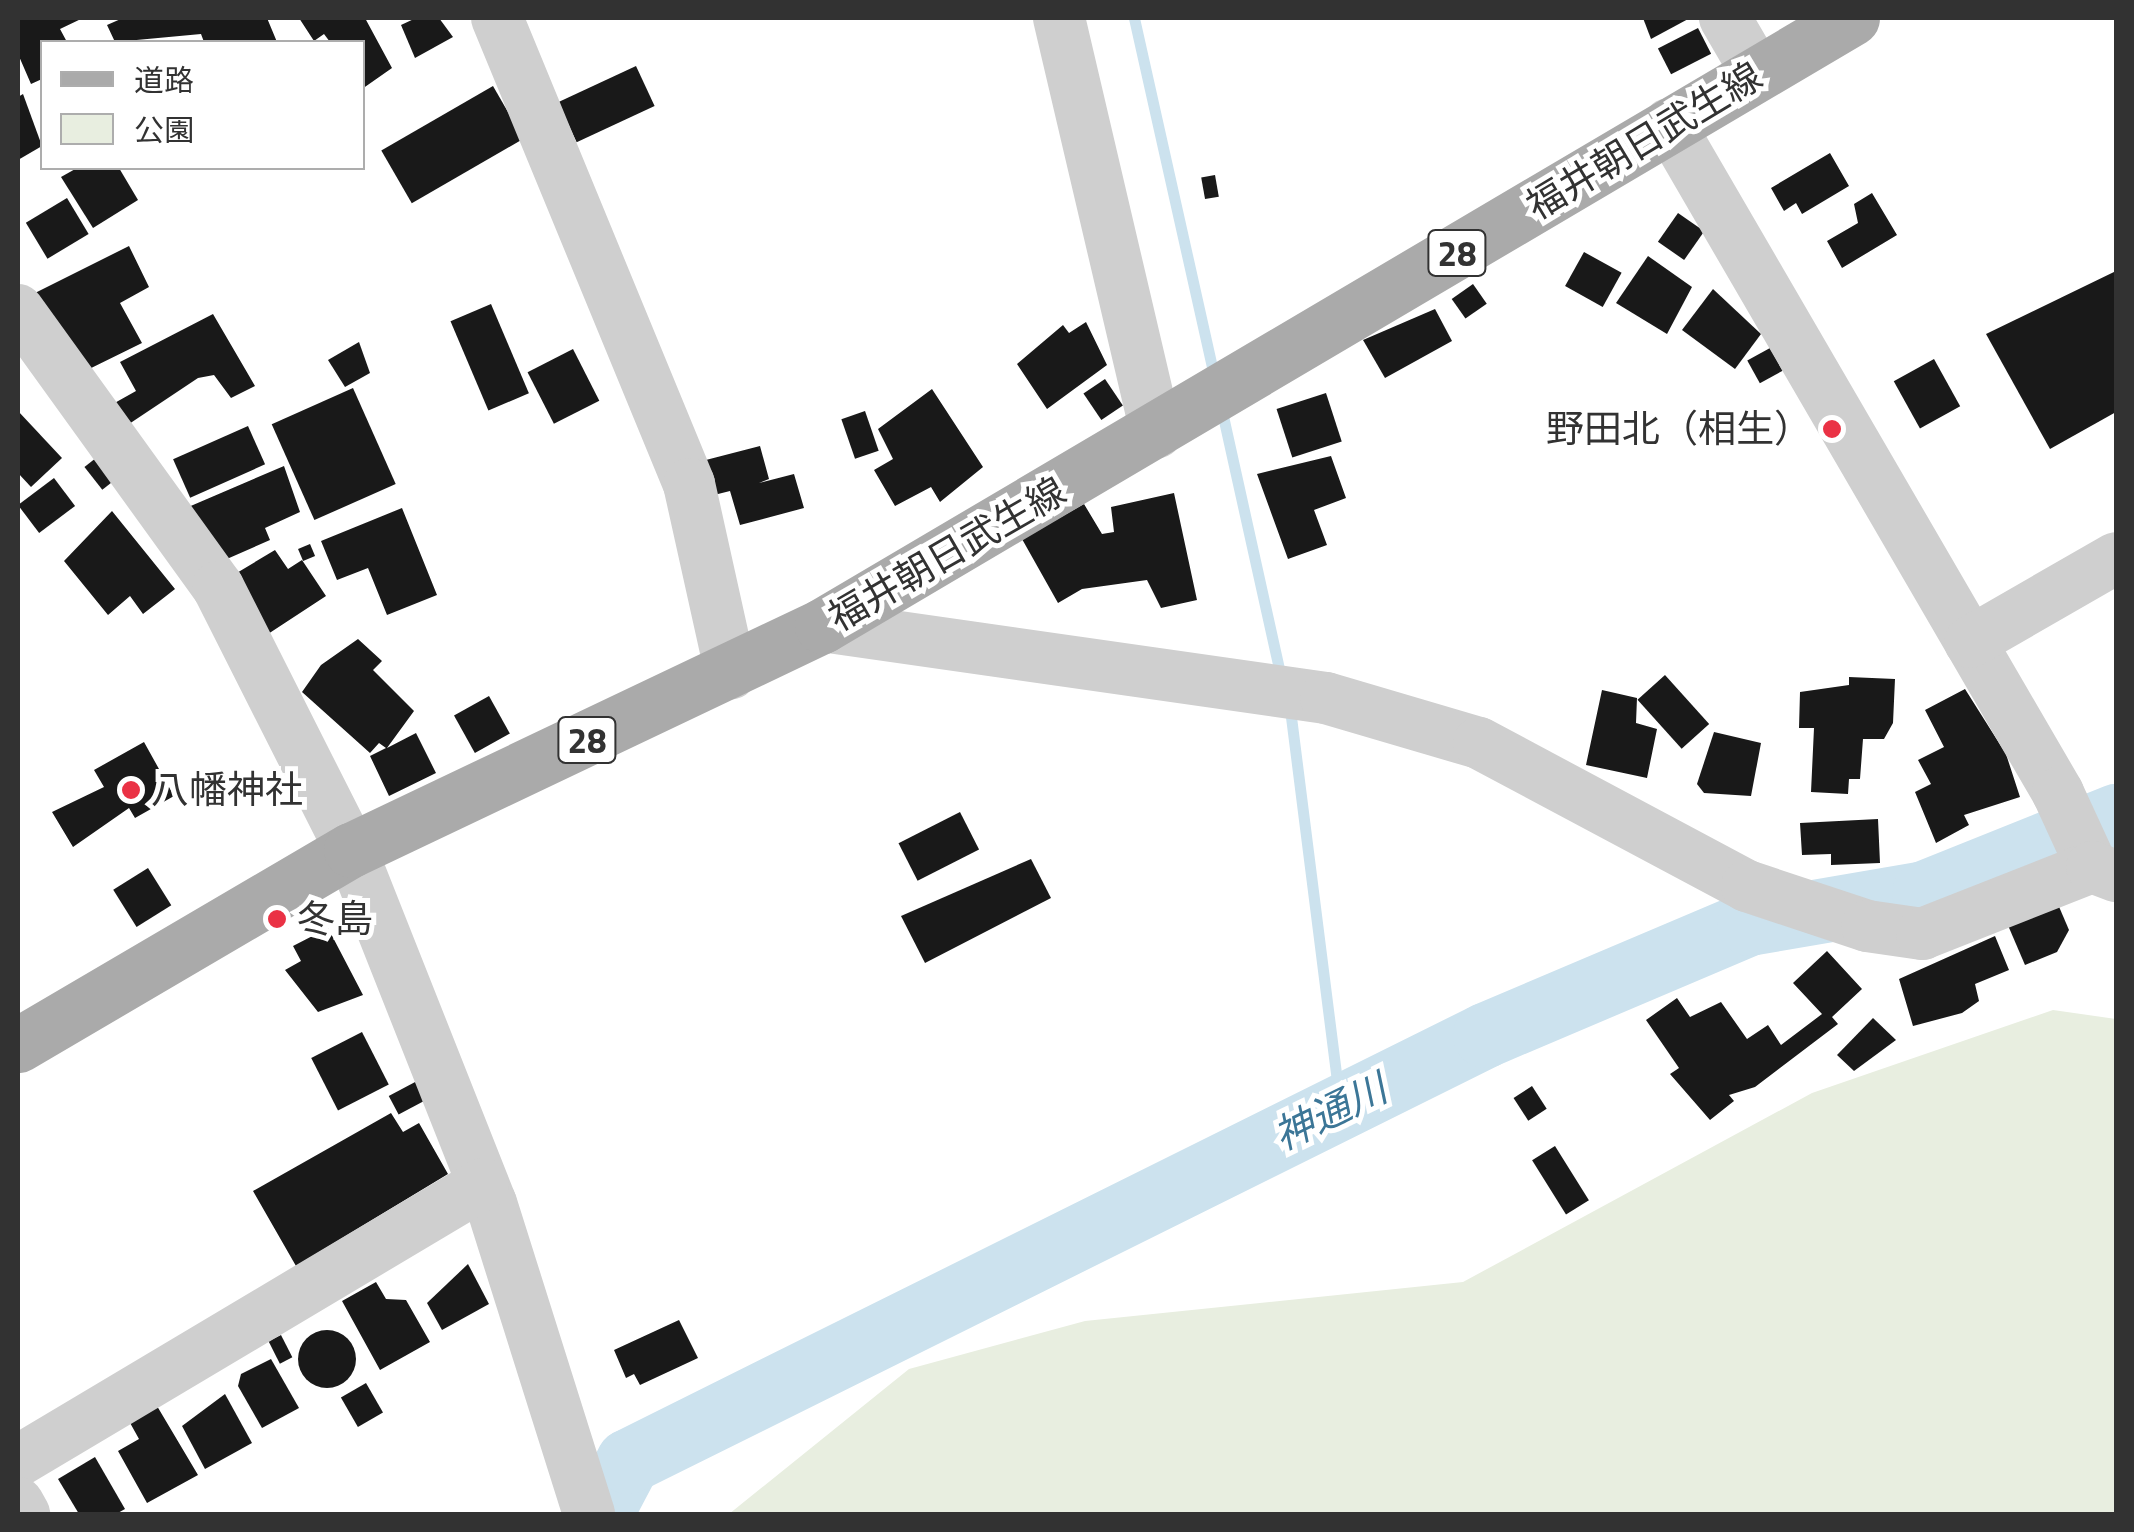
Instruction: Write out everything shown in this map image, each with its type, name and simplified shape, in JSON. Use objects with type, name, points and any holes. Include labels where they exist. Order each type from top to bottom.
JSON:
[{"type":"main road","name":"福井朝日武生線","points":[[18,1045],[351,850],[731,673],[822,626],[1245,382],[1669,124],[1852,18]]},
{"type":"street","points":[[1059,18],[1164,428]]},
{"type":"street","points":[[1725,18],[1757,73]]},
{"type":"street","points":[[511,23],[690,484],[731,673]]},
{"type":"street","points":[[822,626],[1326,698],[1478,743],[1746,886],[1867,926],[1922,934],[2104,872],[1669,124]]},
{"type":"street","points":[[18,310],[36,376],[218,587],[351,850],[484,1184],[569,1431],[589,1514]]},
{"type":"street","points":[[1970,642],[2116,558]]},
{"type":"street","points":[[18,1461],[484,1184]]},
{"type":"street","points":[[18,1503],[24,1514]]},
{"type":"green space","points":[[2053,1010],[2116,1019],[2116,1514],[729,1514],[909,1369],[1085,1321],[1463,1282],[1812,1093]]},
{"type":"building","points":[[18,18],[83,18],[60,29],[66,40],[40,40],[40,80],[31,84],[18,54]]},
{"type":"building","points":[[123,18],[267,18],[276,40],[203,40],[201,34],[114,40],[107,25]]},
{"type":"building","points":[[299,18],[365,18],[392,68],[365,87],[365,40],[328,40],[324,34],[313,40]]},
{"type":"building","points":[[416,18],[439,18],[453,37],[415,58],[401,25]]},
{"type":"building","points":[[1643,18],[1690,18],[1651,39]]},
{"type":"building","points":[[1698,28],[1711,54],[1671,74],[1658,48]]},
{"type":"building","points":[[636,66],[655,106],[577,142],[558,102]]},
{"type":"building","points":[[493,86],[524,139],[412,203],[381,150]]},
{"type":"building","points":[[23,94],[40,147],[18,160],[18,97]]},
{"type":"building","points":[[1830,153],[1849,186],[1802,214],[1796,203],[1784,211],[1771,188]]},
{"type":"building","points":[[73,170],[120,170],[138,200],[93,228],[61,177]]},
{"type":"building","points":[[1215,175],[1219,197],[1205,199],[1201,177]]},
{"type":"building","points":[[1872,193],[1897,235],[1842,268],[1827,241],[1858,223],[1854,204]]},
{"type":"building","points":[[67,198],[89,234],[47,259],[26,223]]},
{"type":"building","points":[[1678,213],[1704,231],[1684,260],[1658,242]]},
{"type":"building","points":[[129,246],[149,287],[120,303],[142,343],[79,374],[29,296]]},
{"type":"building","points":[[1584,252],[1622,273],[1603,307],[1565,286]]},
{"type":"building","points":[[1648,256],[1692,287],[1667,334],[1616,303]]},
{"type":"building","points":[[2116,271],[2116,412],[2050,449],[1986,334]]},
{"type":"building","points":[[1473,284],[1487,304],[1465,319],[1452,299]]},
{"type":"building","points":[[1713,289],[1761,334],[1735,369],[1682,330]]},
{"type":"building","points":[[491,304],[529,393],[488,410],[450,321]]},
{"type":"building","points":[[1435,309],[1452,341],[1385,378],[1363,340]]},
{"type":"building","points":[[213,314],[255,386],[231,398],[214,375],[198,378],[126,426],[111,405],[136,391],[120,362]]},
{"type":"building","points":[[1086,322],[1107,365],[1047,409],[1017,364],[1063,325],[1069,333]]},
{"type":"building","points":[[359,342],[370,373],[345,387],[328,360]]},
{"type":"building","points":[[1770,348],[1783,371],[1760,383],[1747,361]]},
{"type":"building","points":[[573,349],[599,401],[554,424],[528,372]]},
{"type":"building","points":[[1934,359],[1960,406],[1920,429],[1894,381]]},
{"type":"building","points":[[1105,379],[1123,406],[1101,420],[1083,394]]},
{"type":"building","points":[[353,388],[396,484],[314,520],[272,424]]},
{"type":"building","points":[[932,389],[983,467],[940,502],[931,487],[895,506],[874,470],[893,459],[878,429]]},
{"type":"building","points":[[1326,393],[1342,442],[1292,458],[1277,409]]},
{"type":"building","points":[[18,411],[62,458],[31,487],[18,473]]},
{"type":"building","points":[[865,411],[879,451],[855,459],[841,419]]},
{"type":"building","points":[[248,426],[265,464],[190,498],[173,459]]},
{"type":"building","points":[[760,446],[769,479],[759,483],[794,474],[804,508],[740,525],[730,491],[710,496],[702,461]]},
{"type":"building","points":[[101,454],[119,477],[102,490],[84,467]]},
{"type":"building","points":[[1331,456],[1346,498],[1314,510],[1327,545],[1288,559],[1257,474]]},
{"type":"building","points":[[284,466],[300,512],[265,528],[270,540],[220,562],[186,508]]},
{"type":"building","points":[[54,478],[75,506],[39,533],[18,505]]},
{"type":"building","points":[[1174,493],[1197,600],[1161,608],[1147,580],[1082,589],[1058,603],[1022,539],[1084,504],[1102,534],[1114,532],[1111,507]]},
{"type":"building","points":[[402,508],[437,595],[387,615],[368,568],[337,580],[321,541]]},
{"type":"building","points":[[112,511],[175,589],[143,614],[130,596],[108,615],[64,561]]},
{"type":"building","points":[[310,544],[315,556],[303,561],[298,549]]},
{"type":"building","points":[[275,550],[288,569],[302,560],[326,596],[268,634],[230,577]]},
{"type":"building","points":[[358,639],[382,661],[373,670],[414,711],[387,748],[416,733],[436,773],[389,796],[370,756],[386,748],[379,743],[370,753],[302,692],[321,665]]},
{"type":"building","points":[[1665,675],[1709,724],[1682,749],[1638,700]]},
{"type":"building","points":[[1849,677],[1895,679],[1893,723],[1884,739],[1863,739],[1860,779],[1849,779],[1848,794],[1811,792],[1814,728],[1799,728],[1800,692],[1849,685]]},
{"type":"building","points":[[1965,689],[2006,754],[2020,797],[1964,815],[1969,825],[1936,843],[1915,792],[1931,784],[1918,760],[1944,747],[1925,710]]},
{"type":"building","points":[[1602,690],[1637,698],[1636,723],[1657,729],[1647,778],[1586,765]]},
{"type":"building","points":[[489,696],[510,734],[475,753],[454,715]]},
{"type":"building","points":[[1714,732],[1761,743],[1751,796],[1704,793],[1697,784]]},
{"type":"building","points":[[144,742],[174,796],[135,818],[129,808],[73,847],[52,812],[104,787],[94,770]]},
{"type":"building","points":[[960,812],[979,849],[918,881],[899,843]]},
{"type":"building","points":[[1878,819],[1880,863],[1831,865],[1831,854],[1802,855],[1800,823]]},
{"type":"building","points":[[1031,859],[1051,898],[925,963],[901,916]]},
{"type":"building","points":[[148,868],[171,905],[137,927],[113,890]]},
{"type":"building","points":[[2057,902],[2069,930],[2057,952],[2025,965],[2007,923]]},
{"type":"building","points":[[328,928],[363,995],[318,1012],[285,970],[301,961],[293,946]]},
{"type":"building","points":[[1995,936],[2009,970],[1975,984],[1979,1001],[1962,1013],[1913,1026],[1899,979]]},
{"type":"building","points":[[1827,951],[1862,989],[1832,1017],[1838,1024],[1755,1087],[1729,1095],[1734,1101],[1710,1120],[1670,1074],[1679,1068],[1646,1020],[1677,998],[1690,1017],[1721,1002],[1747,1039],[1768,1025],[1781,1045],[1822,1014],[1793,983]]},
{"type":"building","points":[[1873,1018],[1896,1040],[1854,1071],[1837,1055]]},
{"type":"building","points":[[362,1032],[389,1085],[338,1110],[311,1058]]},
{"type":"building","points":[[417,1081],[427,1100],[399,1115],[389,1096]]},
{"type":"building","points":[[1532,1086],[1547,1109],[1528,1121],[1514,1098]]},
{"type":"building","points":[[391,1113],[403,1132],[419,1123],[448,1174],[296,1266],[253,1191]]},
{"type":"building","points":[[1555,1146],[1589,1200],[1566,1215],[1532,1160]]},
{"type":"building","points":[[468,1264],[489,1304],[442,1330],[427,1303]]},
{"type":"building","points":[[376,1282],[386,1299],[406,1300],[430,1342],[380,1370],[342,1301]]},
{"type":"building","points":[[679,1320],[698,1358],[640,1385],[634,1374],[626,1378],[614,1350]]},
{"type":"building","points":[[327,1330],[347,1339],[356,1359],[347,1379],[327,1388],[307,1379],[298,1359],[307,1339]]},
{"type":"building","points":[[281,1335],[292,1357],[280,1364],[269,1341]]},
{"type":"building","points":[[271,1359],[299,1408],[262,1428],[238,1386],[241,1374]]},
{"type":"building","points":[[366,1383],[383,1412],[358,1427],[341,1398]]},
{"type":"building","points":[[225,1394],[252,1443],[205,1469],[182,1426]]},
{"type":"building","points":[[157,1406],[198,1475],[147,1503],[118,1451],[139,1439],[129,1421]]},
{"type":"building","points":[[95,1457],[125,1509],[116,1514],[79,1514],[58,1479]]},
{"type":"waterway","points":[[1134,18],[1215,379]]},
{"type":"waterway","points":[[1221,407],[1281,677]]},
{"type":"waterway","points":[[1290,709],[1340,1106]]},
{"type":"waterway","name":"神通川","points":[[600,1514],[628,1461],[1485,1035],[1749,923],[1924,893],[2116,816]]},
{"type":"place","name":"野田北（相生）","points":[[1832,429]]},
{"type":"place","name":"八幡神社","points":[[131,790]]},
{"type":"place","name":"冬島","points":[[277,919]]}]
